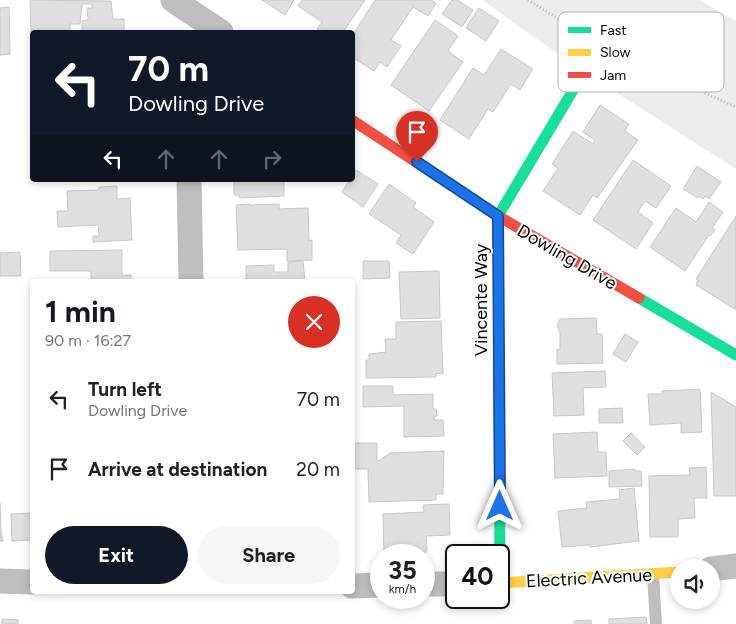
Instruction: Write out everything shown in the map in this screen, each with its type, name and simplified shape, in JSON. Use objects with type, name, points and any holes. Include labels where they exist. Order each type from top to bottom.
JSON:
[{"type":"street","points":[[182,14],[217,30]]},
{"type":"street","points":[[498,216],[572,92]]},
{"type":"street","name":"Dowling Drive","points":[[355,122],[498,216],[736,355]]},
{"type":"street","points":[[189,182],[191,279]]},
{"type":"street","name":"Vincente Way","points":[[498,216],[500,544]]},
{"type":"street","points":[[720,568],[736,566]]},
{"type":"street","name":"Electric Avenue","points":[[510,582],[670,573]]},
{"type":"street","points":[[0,581],[30,582]]},
{"type":"street","points":[[355,586],[370,585]]},
{"type":"lane","points":[[653,575],[656,624]]},
{"type":"path","points":[[528,0],[558,19]]},
{"type":"path","points":[[703,92],[736,107]]},
{"type":"shaded area","points":[[482,0],[699,0],[720,12],[558,12],[558,54]]},
{"type":"shaded area","points":[[724,14],[736,21],[736,169],[615,92],[724,92]]},
{"type":"building","points":[[30,0],[111,1],[113,19],[124,19],[124,30],[82,30],[82,21],[88,20],[87,8],[92,8],[92,4],[82,4],[80,24],[70,24],[70,30],[31,30]]},
{"type":"building","points":[[262,0],[294,0],[285,15]]},
{"type":"building","points":[[302,0],[365,0],[344,30],[317,29],[322,22],[298,6]]},
{"type":"building","points":[[375,0],[431,0],[436,3],[428,16],[413,7],[391,40],[401,46],[387,67],[380,62],[374,71],[355,59],[355,31]]},
{"type":"building","points":[[452,0],[457,0],[473,10],[462,27],[442,14]]},
{"type":"building","points":[[9,7],[10,54],[0,55],[0,8]]},
{"type":"building","points":[[479,8],[499,21],[486,41],[466,28]]},
{"type":"building","points":[[435,20],[458,36],[448,51],[463,62],[429,111],[391,85]]},
{"type":"building","points":[[501,49],[533,69],[520,90],[511,84],[493,112],[488,109],[469,139],[440,120],[473,68],[484,75]]},
{"type":"building","points":[[600,105],[629,124],[625,131],[638,140],[597,198],[593,195],[580,215],[543,191],[558,168],[552,164],[573,131],[593,144],[595,140],[583,132]]},
{"type":"building","points":[[633,160],[671,186],[656,208],[645,201],[638,212],[653,223],[636,249],[593,220]]},
{"type":"building","points":[[697,166],[721,182],[709,199],[705,196],[703,199],[699,196],[698,198],[683,189]]},
{"type":"building","points":[[356,170],[378,184],[363,207],[342,192],[349,182],[355,182]]},
{"type":"building","points":[[234,182],[284,182],[284,196],[240,198],[239,195],[234,195]]},
{"type":"building","points":[[389,184],[416,203],[413,207],[434,222],[413,254],[396,243],[401,235],[369,214]]},
{"type":"building","points":[[117,186],[117,199],[130,198],[132,240],[93,242],[93,236],[99,236],[98,225],[58,227],[57,211],[68,211],[67,191],[99,190],[99,187]]},
{"type":"building","points":[[709,202],[723,212],[712,228],[715,230],[709,235],[685,271],[650,247],[676,208],[696,222]]},
{"type":"building","points":[[279,204],[279,209],[308,208],[309,241],[312,240],[312,260],[287,261],[287,249],[238,250],[236,205]]},
{"type":"building","points":[[736,216],[735,309],[696,285],[698,280],[696,279]]},
{"type":"building","points":[[122,250],[122,275],[131,275],[131,279],[91,279],[91,271],[50,271],[50,251]]},
{"type":"building","points":[[20,252],[21,276],[0,276],[0,253]]},
{"type":"building","points":[[303,261],[305,279],[246,279],[246,266],[274,265],[274,272],[288,272],[288,262]]},
{"type":"building","points":[[363,261],[389,261],[390,278],[363,279]]},
{"type":"building","points":[[439,271],[440,318],[401,319],[399,272]]},
{"type":"building","points":[[596,318],[597,334],[602,334],[603,363],[557,364],[557,349],[560,350],[560,333],[557,326],[560,319]]},
{"type":"building","points":[[441,321],[443,374],[436,373],[436,377],[366,378],[366,360],[369,360],[369,354],[386,352],[385,339],[396,339],[396,322]]},
{"type":"building","points":[[625,334],[638,342],[626,362],[613,354]]},
{"type":"building","points":[[605,371],[606,387],[583,388],[584,415],[554,416],[552,373]]},
{"type":"building","points":[[363,386],[393,386],[393,395],[433,394],[433,409],[436,409],[437,416],[434,417],[434,420],[443,420],[444,436],[404,437],[404,406],[363,407]]},
{"type":"building","points":[[700,389],[702,432],[681,433],[681,423],[650,425],[648,394],[663,394],[662,391]]},
{"type":"building","points":[[711,392],[736,407],[736,496],[714,496]]},
{"type":"building","points":[[622,408],[623,423],[599,423],[599,409]]},
{"type":"building","points":[[597,432],[598,452],[606,452],[607,476],[555,478],[553,434]]},
{"type":"building","points":[[631,433],[645,447],[637,455],[623,441]]},
{"type":"building","points":[[355,443],[377,443],[377,462],[390,453],[444,451],[443,494],[436,494],[436,500],[369,502],[368,469],[355,469]]},
{"type":"building","points":[[706,467],[707,498],[694,498],[695,518],[678,519],[678,537],[650,537],[649,476],[690,475],[689,468]]},
{"type":"building","points":[[635,469],[635,471],[641,471],[642,486],[609,487],[609,471]]},
{"type":"building","points":[[634,488],[639,541],[590,547],[590,545],[562,547],[558,511],[587,508],[586,502],[620,499],[619,490]]},
{"type":"building","points":[[0,503],[1,532],[3,541],[0,541]]},
{"type":"building","points":[[449,504],[450,535],[426,536],[427,544],[384,544],[383,514],[424,512],[423,505]]},
{"type":"building","points":[[30,513],[30,540],[12,541],[11,514]]},
{"type":"building","points":[[646,617],[647,624],[609,624],[609,619]]},
{"type":"building","points":[[2,619],[18,620],[18,624],[2,624]]},
{"type":"building","points":[[591,620],[591,624],[574,624],[574,621]]},
{"type":"traffic: fast","points":[[500,544],[498,216],[572,92]]},
{"type":"traffic: fast","points":[[639,298],[736,355]]},
{"type":"traffic: slow","points":[[510,582],[670,573]]},
{"type":"traffic: jam","points":[[355,122],[498,216],[639,298]]},
{"type":"route","points":[[417,162],[498,216],[500,506]]}]
